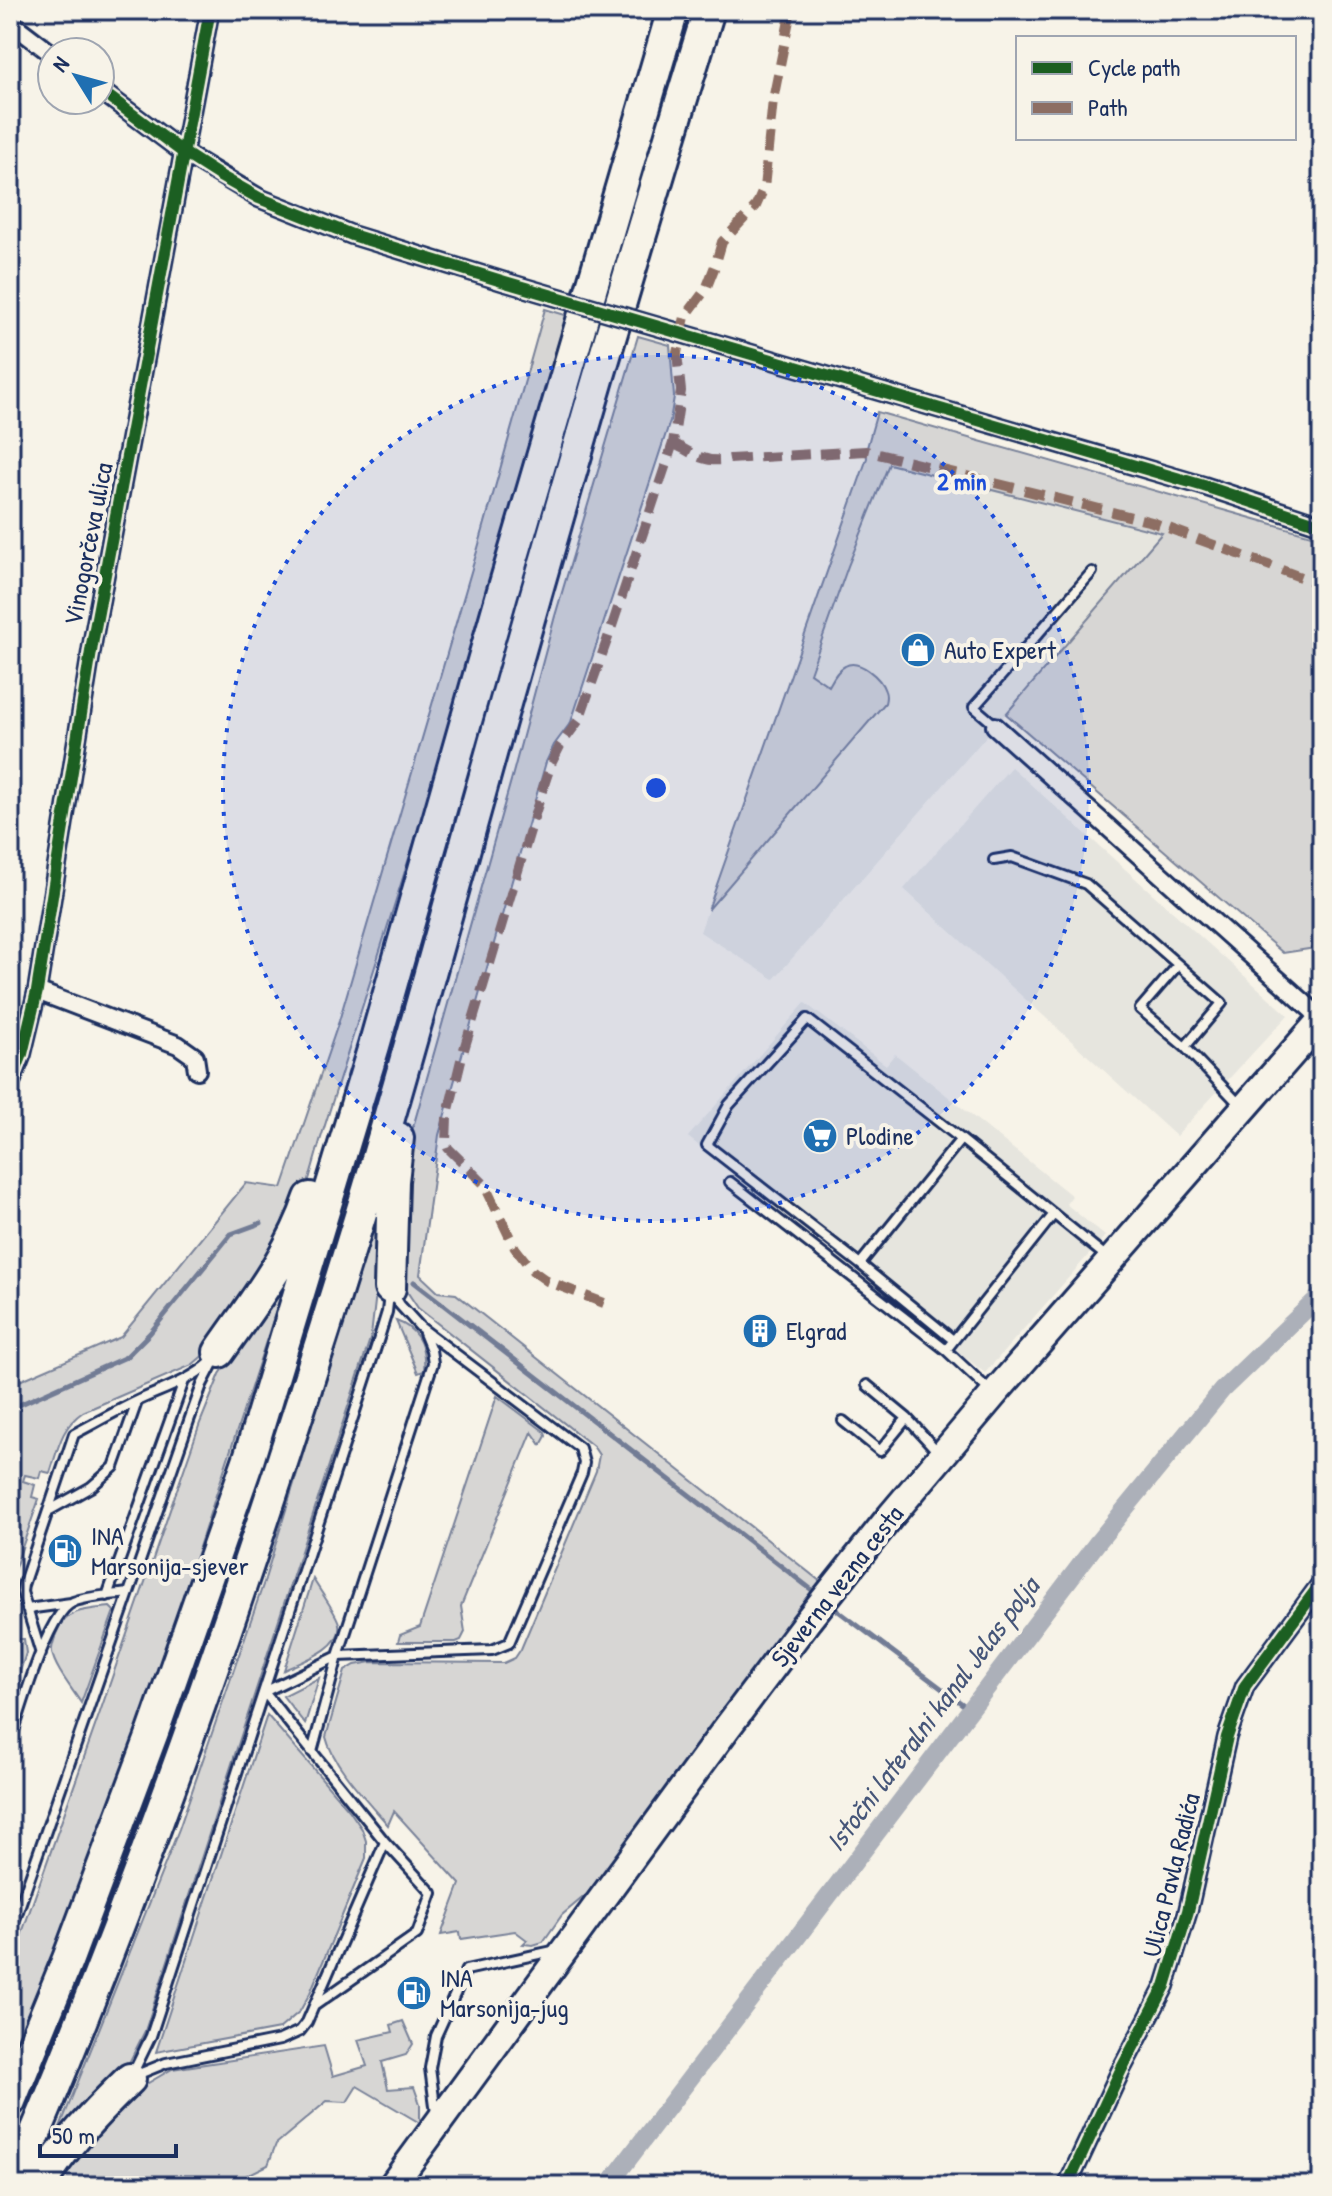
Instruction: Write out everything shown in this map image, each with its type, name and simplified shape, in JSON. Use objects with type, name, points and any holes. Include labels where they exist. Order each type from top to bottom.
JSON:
[{"type":"highway","points":[[10,2101],[68,1959],[153,1732],[249,1458],[374,1046],[673,10]]},
{"type":"highway","points":[[13,2186],[109,1953],[258,1538],[361,1212],[603,361],[709,10]]},
{"type":"highway","points":[[390,1288],[395,1153],[436,1004],[439,966],[436,952]]},
{"type":"highway","points":[[219,1352],[289,1246],[309,1203],[341,1104],[361,1062],[374,1046]]},
{"type":"highway","points":[[39,2186],[90,2118],[130,2079]]},
{"type":"main road","name":"Sjeverna vezna cesta","points":[[392,2186],[808,1620],[941,1455],[1322,1019]]},
{"type":"street","name":"Vinogorčeva ulica","points":[[10,1085],[22,1054],[37,991],[93,639],[210,10]]},
{"type":"street","points":[[10,22],[36,42]]},
{"type":"street","points":[[116,102],[184,153],[259,198],[352,235],[1204,486],[1322,525]]},
{"type":"street","points":[[995,726],[1322,1019]]},
{"type":"street","points":[[37,991],[178,1045],[195,1057],[197,1070]]},
{"type":"street","name":"Ulica Pavla Radića","points":[[1067,2186],[1121,2070],[1165,1986],[1188,1911],[1227,1737],[1245,1686],[1322,1582]]},
{"type":"lane","points":[[995,726],[974,707],[1092,572]]},
{"type":"lane","points":[[994,860],[1012,857],[1086,884],[1222,1003],[1185,1047]]},
{"type":"lane","points":[[1178,965],[1140,1009],[1185,1047],[1243,1108]]},
{"type":"lane","points":[[953,1340],[707,1145],[729,1105],[807,1019],[1110,1259]]},
{"type":"lane","points":[[860,1264],[961,1139]]},
{"type":"lane","points":[[730,1182],[946,1350],[994,1394]]},
{"type":"lane","points":[[946,1350],[1054,1214]]},
{"type":"lane","points":[[312,1752],[338,1656],[433,1363],[427,1338],[390,1288]]},
{"type":"lane","points":[[130,2079],[151,2036],[379,1338],[390,1288]]},
{"type":"lane","points":[[264,1692],[338,1656],[492,1650],[509,1643],[584,1463],[580,1448],[420,1327]]},
{"type":"lane","points":[[41,1654],[22,1592],[23,1585],[74,1434],[184,1381],[199,1372],[219,1352]]},
{"type":"lane","points":[[10,1934],[190,1418],[219,1352]]},
{"type":"lane","points":[[107,1596],[184,1381]]},
{"type":"lane","points":[[867,1385],[907,1418],[941,1455]]},
{"type":"lane","points":[[49,1510],[91,1487],[114,1467],[137,1401]]},
{"type":"lane","points":[[843,1421],[880,1451],[907,1418]]},
{"type":"lane","points":[[27,1609],[129,1593]]},
{"type":"lane","points":[[10,1743],[51,1628],[59,1614],[72,1603]]},
{"type":"lane","points":[[264,1692],[385,1842],[432,1893],[417,1934],[314,2007]]},
{"type":"lane","points":[[130,2079],[166,2063],[280,2040],[300,2031],[314,2007],[385,1842]]},
{"type":"lane","points":[[437,2125],[430,2068],[436,2036],[466,1970],[566,1948]]},
{"type":"shaded area","points":[[545,309],[572,317],[439,763],[302,1204],[206,1353],[192,1365],[83,1412],[65,1432],[50,1473],[41,1471],[39,1478],[25,1475],[23,1481],[35,1485],[32,1497],[39,1499],[10,1582],[10,1385],[121,1337],[246,1183],[282,1188],[339,1021]]},
{"type":"shaded area","points":[[638,336],[670,345],[674,397],[670,421],[571,722],[546,762],[439,1135],[420,1275],[438,1292],[456,1294],[821,1582],[587,1894],[562,1915],[543,1942],[523,1944],[527,1940],[515,1931],[461,1939],[460,1932],[441,1935],[460,1884],[394,1811],[388,1825],[344,1772],[326,1737],[345,1671],[355,1665],[372,1662],[504,1663],[515,1658],[596,1471],[599,1455],[593,1446],[418,1308],[408,1293],[402,1269],[410,1138],[555,616]]},
{"type":"shaded area","points":[[877,412],[1322,538],[1322,939],[1315,948],[1283,953],[1006,714],[1162,533],[889,464],[810,673],[829,686],[837,672],[845,666],[863,667],[883,686],[885,703],[708,910],[867,458],[866,451]]},
{"type":"shaded area","points":[[867,458],[1163,534],[774,979],[700,932]]},
{"type":"shaded area","points":[[1011,767],[1288,1015],[1176,1136],[904,889]]},
{"type":"shaded area","points":[[805,1003],[886,1065],[895,1054],[1072,1196],[1066,1204],[1105,1236],[985,1373],[688,1137]]},
{"type":"shaded area","points":[[373,1224],[384,1224],[371,1336],[145,2031],[129,2063],[52,2147],[179,1829],[264,1582]]},
{"type":"shaded area","points":[[284,1286],[147,1707],[61,1939],[10,2061],[10,1967],[200,1423],[220,1374],[279,1288]]},
{"type":"shaded area","points":[[396,1321],[410,1329],[419,1340],[424,1355],[424,1371],[418,1373]]},
{"type":"shaded area","points":[[497,1396],[545,1432],[546,1436],[541,1445],[532,1432],[461,1606],[465,1632],[461,1640],[398,1642],[400,1635],[420,1627]]},
{"type":"shaded area","points":[[313,1579],[335,1614],[339,1633],[320,1653],[284,1670]]},
{"type":"shaded area","points":[[110,1607],[114,1611],[81,1703],[56,1664],[53,1643],[60,1626],[71,1615]]},
{"type":"shaded area","points":[[12,1639],[24,1639],[26,1653],[10,1702],[10,1648]]},
{"type":"shaded area","points":[[319,1678],[305,1724],[283,1696]]},
{"type":"shaded area","points":[[267,1715],[349,1810],[362,1829],[366,1858],[300,2011],[279,2029],[156,2052]]},
{"type":"shaded area","points":[[403,2021],[413,2044],[406,2055],[382,2062],[388,2089],[414,2087],[420,2104],[420,2123],[357,2086],[347,2102],[327,2101],[276,2144],[268,2165],[225,2186],[53,2186],[70,2160],[138,2089],[172,2069],[324,2046],[333,2076],[367,2066],[358,2040],[393,2032],[391,2025]]},
{"type":"waterway","points":[[10,1409],[126,1357],[150,1333],[231,1234],[261,1223]]},
{"type":"waterway","points":[[414,1282],[812,1590]]},
{"type":"waterway","name":"Istočni lateralni kanal Jelas polja","points":[[608,2186],[1097,1543],[1222,1390],[1322,1294]]},
{"type":"waterway","points":[[837,1610],[969,1709]]},
{"type":"marked path","points":[[604,1303],[547,1281],[533,1271],[515,1248],[484,1184],[448,1148],[447,1118],[462,1056],[551,764],[579,720],[673,443],[681,391],[677,353],[685,317],[706,289],[722,242],[756,206],[764,188],[773,100],[791,10]]},
{"type":"marked path","points":[[673,443],[713,460],[866,451],[1152,522],[1322,585]]},
{"type":"cycle path","points":[[10,1085],[22,1054],[37,991],[93,639],[210,10]]},
{"type":"cycle path","points":[[116,102],[184,153],[259,198],[352,235],[1204,486],[1322,525]]},
{"type":"cycle path","points":[[1067,2186],[1121,2070],[1165,1986],[1188,1911],[1227,1737],[1245,1686],[1322,1582]]},
{"type":"place","name":"Auto Expert","points":[[918,650]]},
{"type":"place","name":"Plodine","points":[[820,1136]]},
{"type":"place","name":"Elgrad","points":[[760,1331]]},
{"type":"place","name":"INA Marsonija-sjever","points":[[65,1551]]},
{"type":"place","name":"INA Marsonija-jug","points":[[414,1993]]}]
